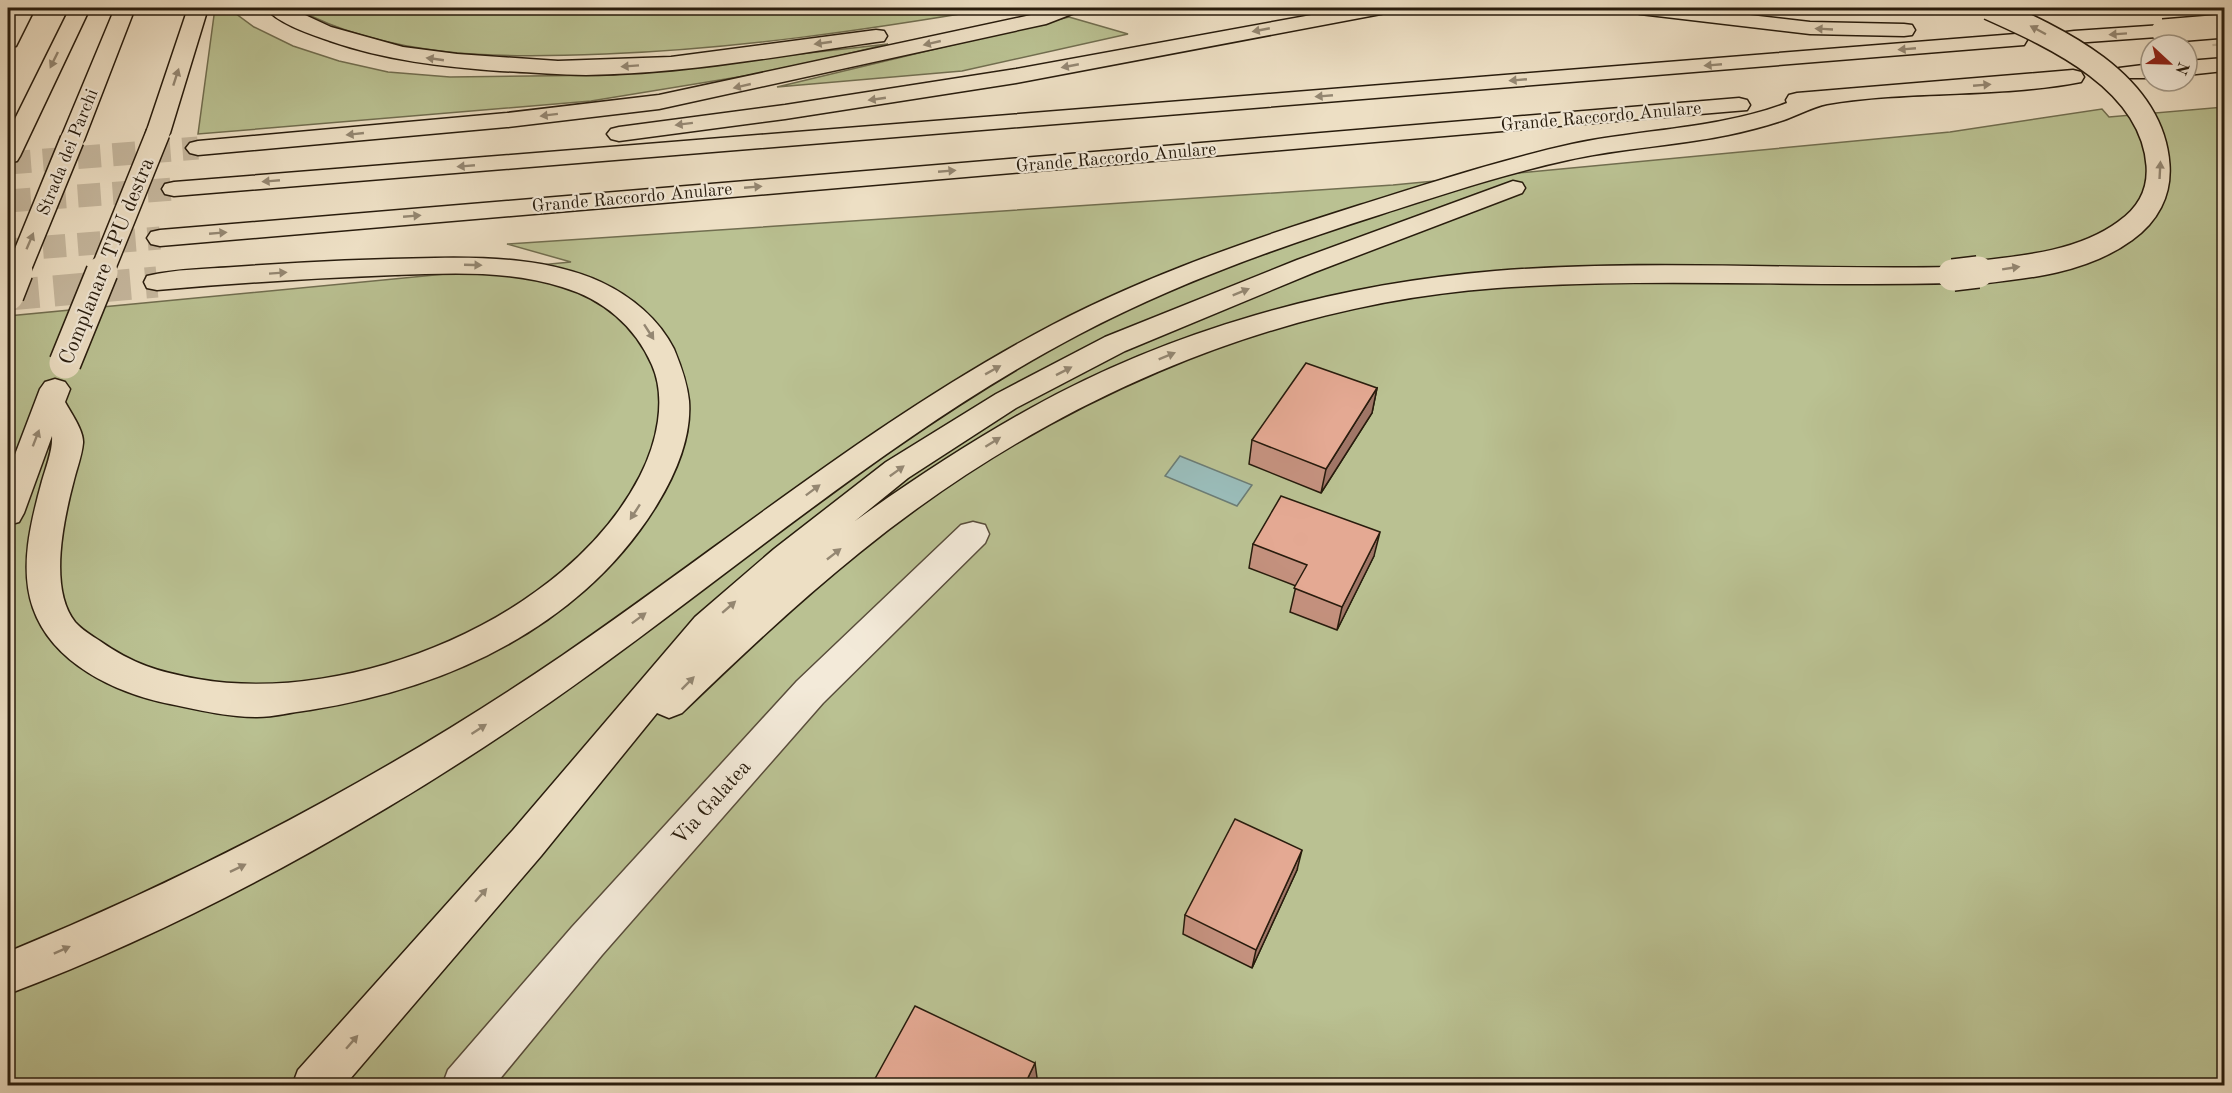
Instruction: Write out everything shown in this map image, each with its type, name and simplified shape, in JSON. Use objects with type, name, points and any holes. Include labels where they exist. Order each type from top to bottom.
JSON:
[{"type":"highway","points":[[8,41],[25,8]]},
{"type":"highway","points":[[12,146],[80,8]]},
{"type":"highway","name":"Strada dei Parchi","points":[[8,296],[125,8]]},
{"type":"highway","name":"Complanare TPU destra","points":[[8,513],[50,400],[158,133],[198,8]]},
{"type":"highway","points":[[276,8],[298,22],[384,50],[438,60],[600,69],[671,64],[774,50],[1047,8]]},
{"type":"highway","points":[[198,148],[507,120],[659,102],[1035,21],[1070,8]]},
{"type":"highway","points":[[524,161],[592,140],[643,129],[785,112],[1016,76],[1380,8]]},
{"type":"highway","name":"Grande Raccordo Anulare","points":[[174,189],[2012,40],[1924,30],[1810,28],[1640,8]]},
{"type":"highway","points":[[527,843],[727,643],[808,574],[919,488],[1030,419],[1131,371],[1209,339],[1347,300],[1490,281],[1635,275],[1884,277],[1953,275],[2047,262],[2097,246],[2118,236],[2140,219],[2157,193],[2160,151],[2140,110],[2129,97],[2092,65],[2059,41],[1989,8]]},
{"type":"highway","points":[[2074,38],[2224,26]]},
{"type":"highway","points":[[2199,68],[2224,66]]},
{"type":"highway","points":[[2127,73],[2139,72]]},
{"type":"highway","name":"Grande Raccordo Anulare","points":[[160,238],[2073,77]]},
{"type":"highway","points":[[8,973],[135,918],[276,849],[430,761],[580,662],[889,434],[972,381],[1063,330],[1170,280],[1237,254],[1449,185],[1582,149],[1752,122],[1819,98]]},
{"type":"highway","points":[[314,1086],[527,843],[707,627],[786,558],[897,470],[1006,401],[1115,344],[1384,236],[1544,177],[1670,144],[1707,130]]},
{"type":"highway","points":[[50,400],[69,439],[46,530],[44,590],[61,630],[105,665],[143,685],[245,700],[255,701],[323,692],[386,680],[461,652],[523,618],[585,570],[628,522],[659,474],[673,432],[675,393],[667,360],[644,323],[612,298],[567,279],[474,264],[345,268],[157,282]]},
{"type":"street","name":"Via Galatea","points":[[464,1086],[587,940],[810,692],[973,534]]},
{"type":"green space","points":[[215,8],[228,8],[254,27],[293,46],[339,61],[388,72],[450,77],[613,75],[888,44],[781,70],[591,101],[198,134]]},
{"type":"green space","points":[[295,8],[996,8],[850,31],[752,43],[605,54],[526,56],[446,52],[407,46],[331,25]]},
{"type":"green space","points":[[1069,17],[1128,34],[962,71],[777,87]]},
{"type":"green space","points":[[2224,107],[2224,1085],[8,1086],[8,316],[571,262],[507,244],[1393,185],[1950,132],[2102,109],[2109,117]]},
{"type":"water","points":[[1180,456],[1252,485],[1237,506],[1165,476]]},
{"type":"building","points":[[1306,363],[1377,388],[1326,469],[1252,440]]},
{"type":"building","points":[[1281,496],[1380,532],[1342,607],[1294,588],[1307,565],[1253,544]]},
{"type":"building","points":[[1235,819],[1302,850],[1256,950],[1185,915]]},
{"type":"building","points":[[915,1006],[1035,1063],[1024,1086],[871,1086]]},
{"type":"tunnel","points":[[2220,8],[2224,45]]},
{"type":"tunnel","points":[[8,163],[198,148]]},
{"type":"tunnel","points":[[8,201],[174,189]]},
{"type":"tunnel","points":[[8,250],[160,238]]},
{"type":"tunnel","points":[[8,295],[157,282]]}]
